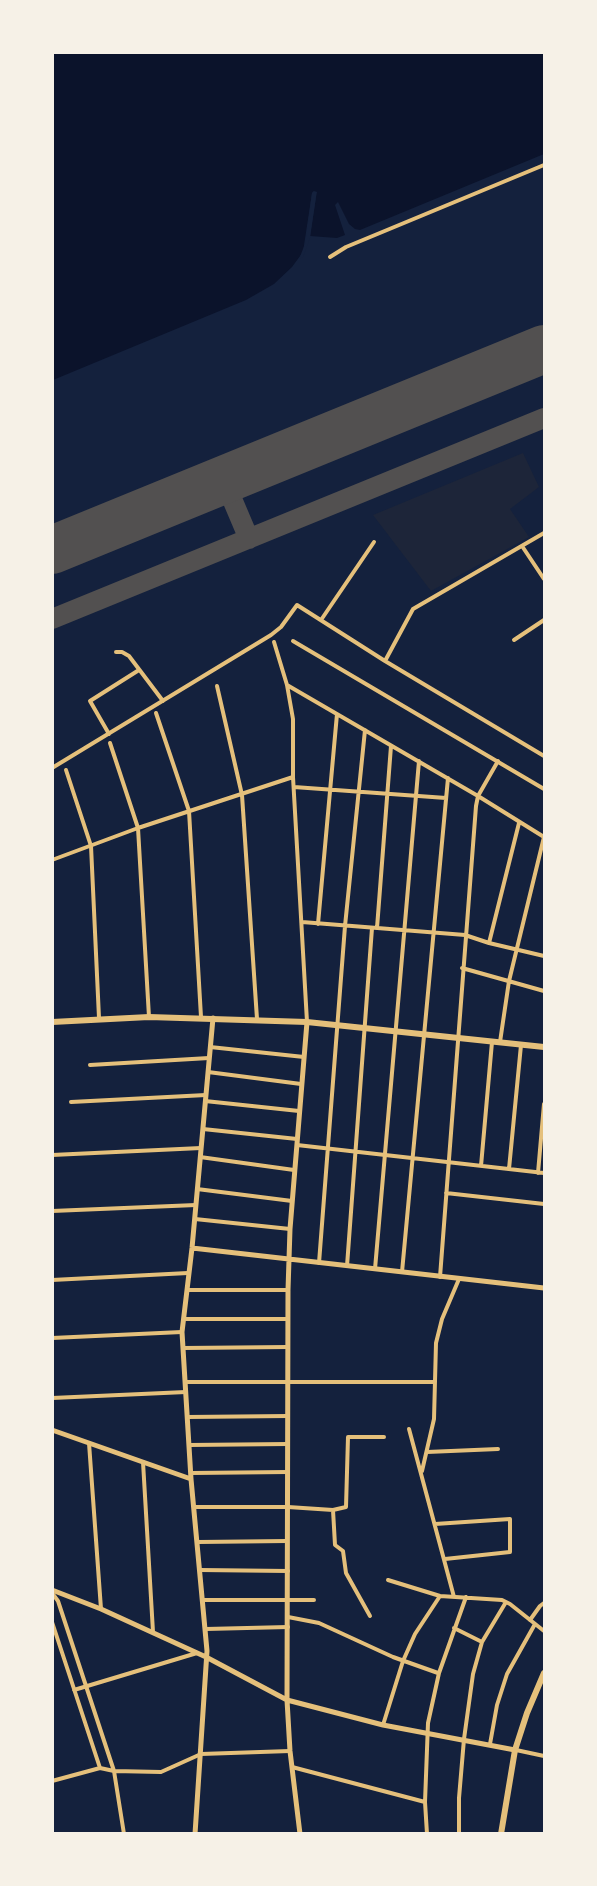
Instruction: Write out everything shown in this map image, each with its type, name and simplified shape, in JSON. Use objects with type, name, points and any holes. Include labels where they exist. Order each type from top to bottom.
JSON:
[{"type":"main road","points":[[52,1022],[149,1017],[257,1019],[544,1047]]},
{"type":"main road","points":[[501,1833],[508,1779],[515,1750],[527,1713],[544,1673]]},
{"type":"street","points":[[330,257],[346,247],[544,165]]},
{"type":"street","points":[[386,661],[413,609],[544,533]]},
{"type":"street","points":[[321,620],[374,542]]},
{"type":"street","points":[[522,546],[544,579]]},
{"type":"street","points":[[53,765],[109,734],[271,635],[281,627],[297,605],[544,756]]},
{"type":"street","points":[[514,640],[544,620]]},
{"type":"street","points":[[293,641],[544,789]]},
{"type":"street","points":[[274,642],[287,685],[293,718],[293,777],[306,1022],[288,1260],[287,1700],[290,1751],[300,1833]]},
{"type":"street","points":[[116,652],[126,654],[163,701]]},
{"type":"street","points":[[109,734],[90,701],[139,670]]},
{"type":"street","points":[[287,685],[448,778],[544,837],[496,1041],[481,1166]]},
{"type":"street","points":[[217,686],[242,795],[257,1019]]},
{"type":"street","points":[[156,713],[189,811],[201,1017]]},
{"type":"street","points":[[318,924],[337,714]]},
{"type":"street","points":[[319,1264],[345,926],[365,730]]},
{"type":"street","points":[[110,743],[138,828],[149,1017]]},
{"type":"street","points":[[347,1267],[391,746]]},
{"type":"street","points":[[375,1270],[419,761]]},
{"type":"street","points":[[440,1277],[462,968],[478,796],[498,761]]},
{"type":"street","points":[[66,770],[91,846],[99,1018]]},
{"type":"street","points":[[52,860],[138,828],[293,777]]},
{"type":"street","points":[[402,1273],[448,778]]},
{"type":"street","points":[[294,787],[446,798]]},
{"type":"street","points":[[489,943],[519,823]]},
{"type":"street","points":[[302,922],[465,935],[489,943],[544,955]]},
{"type":"street","points":[[462,968],[544,991]]},
{"type":"street","points":[[195,1833],[206,1629],[191,1476],[182,1332],[195,1219],[213,1018]]},
{"type":"street","points":[[509,1169],[520,1044]]},
{"type":"street","points":[[210,1047],[304,1057]]},
{"type":"street","points":[[90,1065],[210,1058]]},
{"type":"street","points":[[208,1072],[302,1084]]},
{"type":"street","points":[[71,1102],[206,1098],[299,1111]]},
{"type":"street","points":[[538,1173],[544,1104]]},
{"type":"street","points":[[203,1129],[297,1142],[327,1149],[544,1173]]},
{"type":"street","points":[[52,1155],[201,1148]]},
{"type":"street","points":[[200,1157],[294,1170]]},
{"type":"street","points":[[197,1189],[292,1201]]},
{"type":"street","points":[[446,1192],[544,1204]]},
{"type":"street","points":[[52,1211],[196,1205]]},
{"type":"street","points":[[195,1219],[290,1229]]},
{"type":"street","points":[[192,1248],[544,1288]]},
{"type":"street","points":[[52,1280],[189,1273]]},
{"type":"street","points":[[422,1471],[434,1419],[436,1343],[441,1319],[459,1279]]},
{"type":"street","points":[[187,1290],[288,1290]]},
{"type":"street","points":[[183,1319],[288,1319]]},
{"type":"street","points":[[52,1338],[182,1332]]},
{"type":"street","points":[[182,1348],[288,1347]]},
{"type":"street","points":[[185,1382],[435,1382]]},
{"type":"street","points":[[52,1398],[186,1392]]},
{"type":"street","points":[[187,1417],[288,1416]]},
{"type":"street","points":[[409,1429],[454,1597]]},
{"type":"street","points":[[52,1430],[191,1476],[288,1472]]},
{"type":"street","points":[[195,1508],[333,1510],[346,1507],[348,1437],[384,1437]]},
{"type":"street","points":[[89,1443],[101,1609]]},
{"type":"street","points":[[189,1445],[288,1444]]},
{"type":"street","points":[[427,1452],[498,1449]]},
{"type":"street","points":[[143,1462],[153,1633]]},
{"type":"street","points":[[333,1510],[335,1545],[343,1551],[346,1573],[370,1616]]},
{"type":"street","points":[[435,1524],[510,1519],[510,1552],[445,1559]]},
{"type":"street","points":[[198,1542],[288,1541]]},
{"type":"street","points":[[200,1570],[288,1571]]},
{"type":"street","points":[[388,1580],[440,1596],[497,1599],[506,1602],[544,1631]]},
{"type":"street","points":[[52,1592],[101,1609],[198,1653],[287,1700],[383,1725],[544,1756]]},
{"type":"street","points":[[52,1592],[58,1600],[114,1771],[124,1833]]},
{"type":"street","points":[[383,1725],[403,1660],[415,1634],[440,1596]]},
{"type":"street","points":[[427,1833],[425,1802],[427,1734],[439,1673],[466,1597]]},
{"type":"street","points":[[203,1600],[314,1600]]},
{"type":"street","points":[[459,1833],[464,1739],[473,1674],[482,1642],[506,1602]]},
{"type":"street","points":[[530,1620],[544,1603]]},
{"type":"street","points":[[288,1617],[320,1623],[403,1660],[439,1673]]},
{"type":"street","points":[[52,1622],[100,1768]]},
{"type":"street","points":[[490,1744],[496,1705],[507,1674],[535,1624]]},
{"type":"street","points":[[206,1629],[288,1628]]},
{"type":"street","points":[[454,1628],[482,1642]]},
{"type":"street","points":[[74,1690],[198,1653]]},
{"type":"street","points":[[52,1781],[100,1768],[114,1771],[161,1772],[201,1754],[290,1751]]},
{"type":"street","points":[[292,1767],[425,1802]]},
{"type":"shaded area","points":[[53,53],[544,53],[544,154],[360,230],[349,224],[338,202],[335,205],[345,235],[337,238],[310,236],[316,197],[314,191],[303,252],[292,267],[274,284],[246,300],[53,380]]},
{"type":"shaded area","points":[[523,453],[539,487],[510,509],[529,537],[431,591],[373,515]]},
{"type":"pier","points":[[314,191],[317,192],[310,238],[303,257],[299,259],[305,244]]},
{"type":"taxiway","points":[[52,619],[544,418]]},
{"type":"taxiway","points":[[224,480],[249,539]]},
{"type":"runway","points":[[52,550],[544,349]]}]
